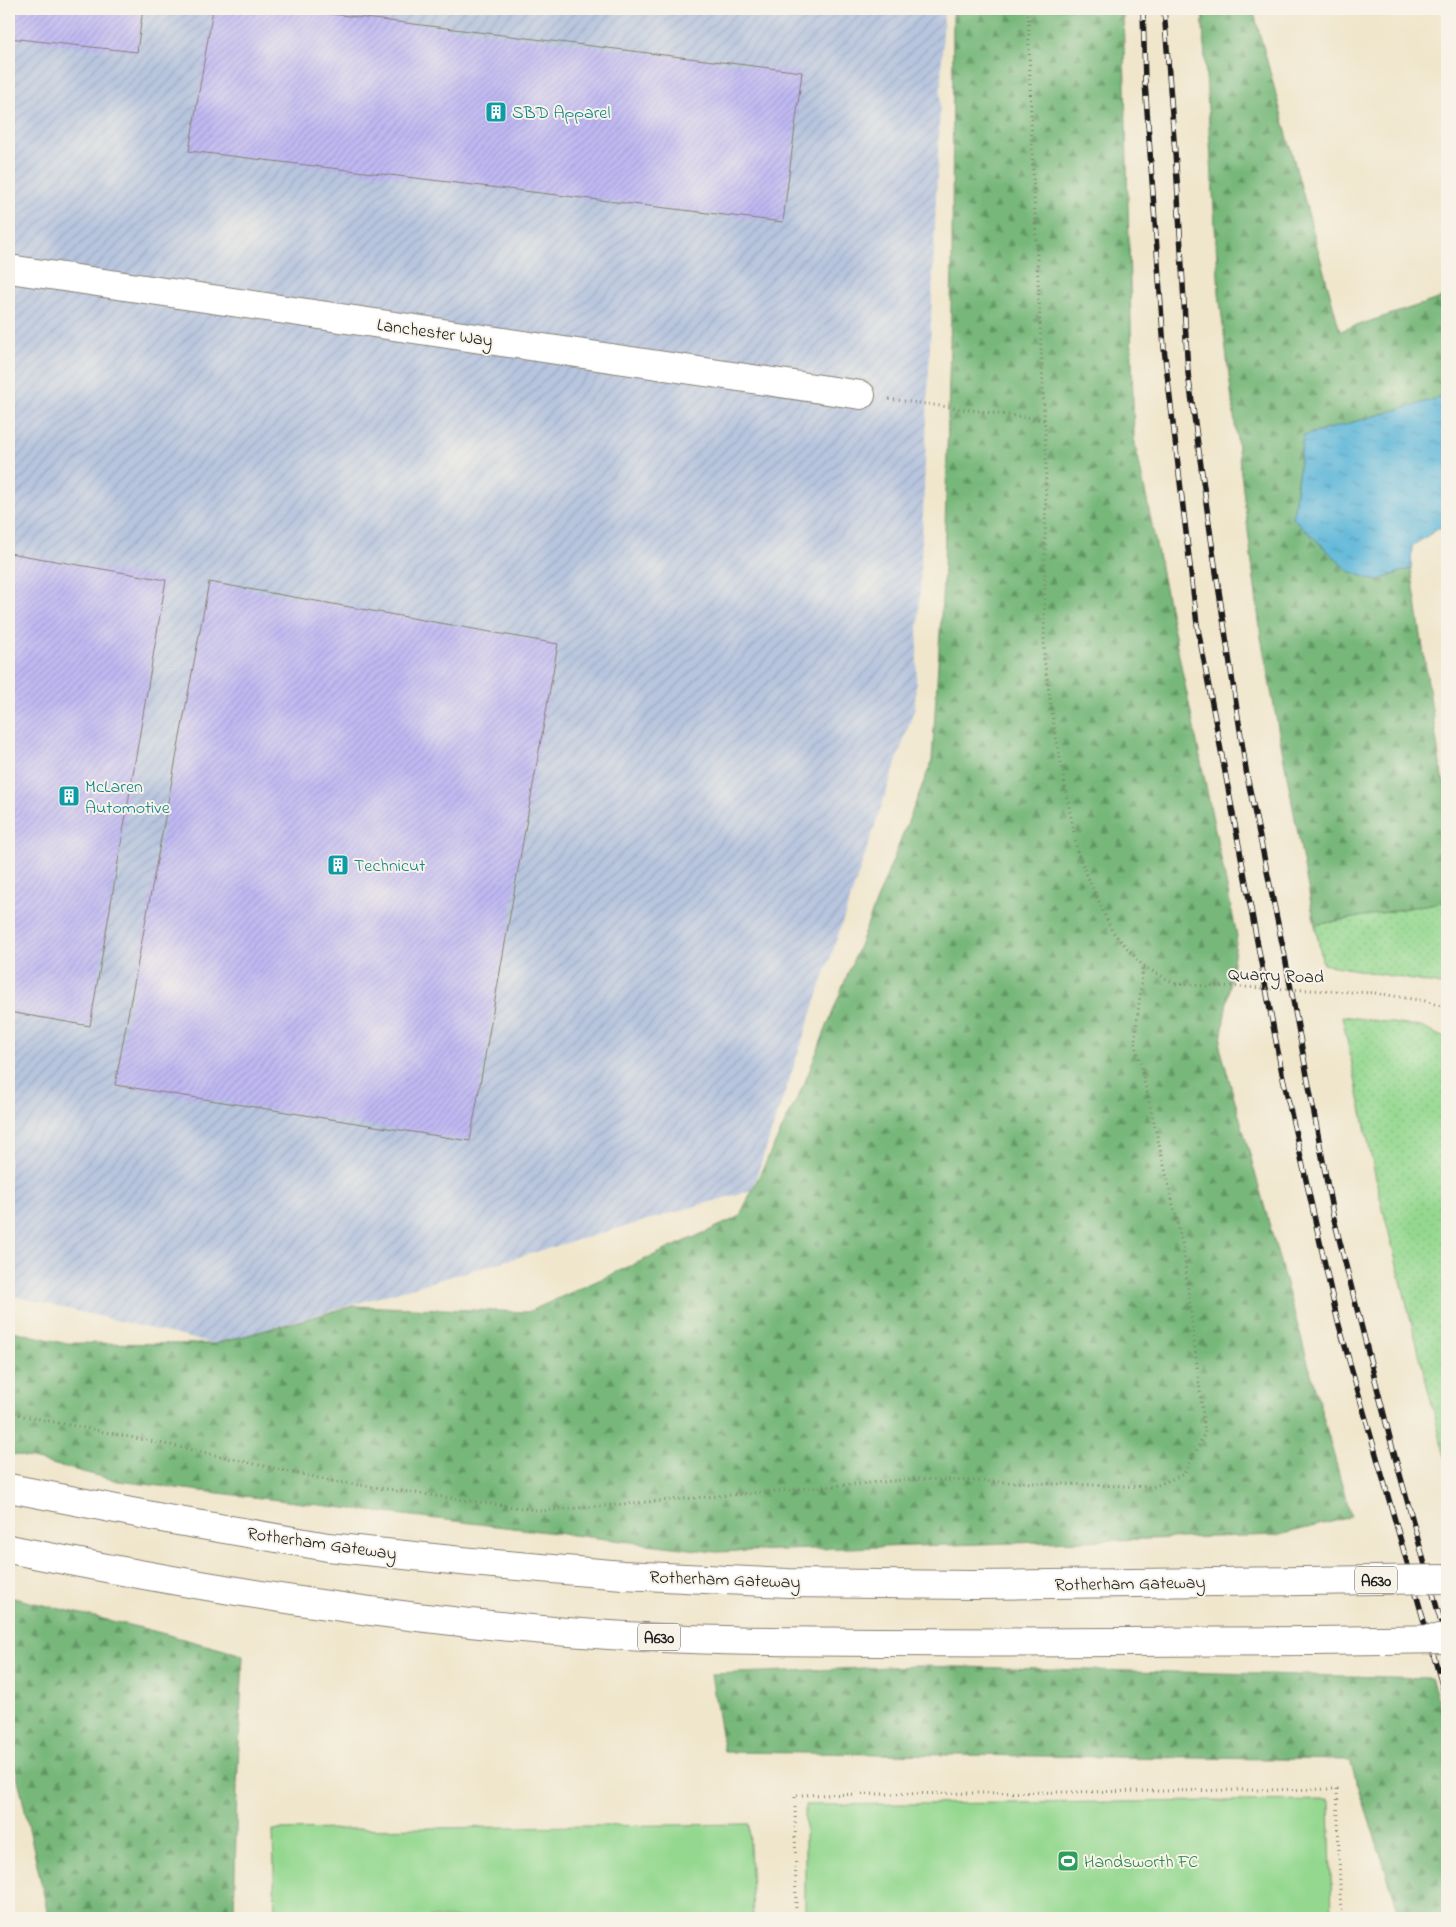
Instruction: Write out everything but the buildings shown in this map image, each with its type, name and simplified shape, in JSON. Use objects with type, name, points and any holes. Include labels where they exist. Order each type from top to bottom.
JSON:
[{"type":"main road","name":"Lanchester Way","points":[[9,270],[861,395]]},
{"type":"main road","name":"Rotherham Gateway","points":[[9,1488],[167,1520],[328,1547],[623,1575],[788,1583],[973,1585],[1447,1579]]},
{"type":"main road","name":"A630","points":[[9,1549],[181,1582],[331,1605],[463,1622],[609,1635],[792,1642],[977,1643],[1447,1639]]},
{"type":"path","points":[[9,1413],[331,1481],[542,1511],[916,1479],[1153,1487],[1184,1474],[1205,1434],[1183,1247],[1135,1042],[1142,966],[1112,932],[1078,855],[1054,726],[1044,658],[1046,452],[1032,151],[1028,9]]},
{"type":"path","points":[[861,395],[1045,420]]},
{"type":"path","name":"Quarry Road","points":[[1142,966],[1176,984],[1375,993],[1425,1001],[1447,1008]]},
{"type":"path","points":[[9,1660],[12,1667],[9,1674]]},
{"type":"path","points":[[796,1918],[795,1795],[1337,1789],[1341,1918]]},
{"type":"shaded area","points":[[9,9],[944,9],[915,707],[752,1190],[215,1344],[9,1295]]},
{"type":"green space","points":[[953,9],[1123,9],[1134,438],[1237,936],[1220,1047],[1351,1517],[1279,1535],[715,1552],[118,1481],[9,1453],[9,1330],[63,1343],[215,1344],[353,1306],[528,1312],[739,1217],[805,1082],[932,761],[944,568],[952,267]]},
{"type":"green space","points":[[1202,9],[1253,9],[1340,331],[1447,296],[1447,396],[1303,436],[1293,518],[1349,571],[1377,581],[1411,568],[1442,777],[1447,787],[1447,901],[1315,925],[1261,637],[1219,293]]},
{"type":"green space","points":[[1447,901],[1447,988],[1441,985],[1323,964],[1315,925]]},
{"type":"green space","points":[[1342,1016],[1421,1027],[1447,1039],[1447,1465],[1378,1189]]},
{"type":"green space","points":[[9,1597],[146,1629],[243,1655],[234,1918],[49,1918],[16,1770],[9,1756]]},
{"type":"green space","points":[[916,1666],[1431,1678],[1447,1726],[1447,1918],[1401,1918],[1350,1760],[724,1752],[711,1674]]},
{"type":"green space","name":"Handsworth FC","points":[[1329,1800],[1332,1918],[805,1918],[805,1805]]},
{"type":"green space","points":[[749,1824],[753,1918],[275,1918],[273,1830]]},
{"type":"water","points":[[1447,396],[1447,523],[1412,546],[1411,568],[1376,581],[1349,571],[1293,518],[1303,436]]},
{"type":"railway","points":[[1143,9],[1145,82],[1164,348],[1197,624],[1282,1073],[1337,1318],[1447,1702]]},
{"type":"railway","points":[[1164,9],[1177,179],[1188,373],[1247,776],[1285,957],[1333,1215],[1392,1446],[1447,1644]]},
{"type":"place","name":"SBD Apparel","points":[[496,112]]},
{"type":"place","name":"McLaren Automotive","points":[[69,796]]},
{"type":"place","name":"Technicut","points":[[338,865]]},
{"type":"place","name":"Handsworth FC","points":[[1068,1861]]}]
